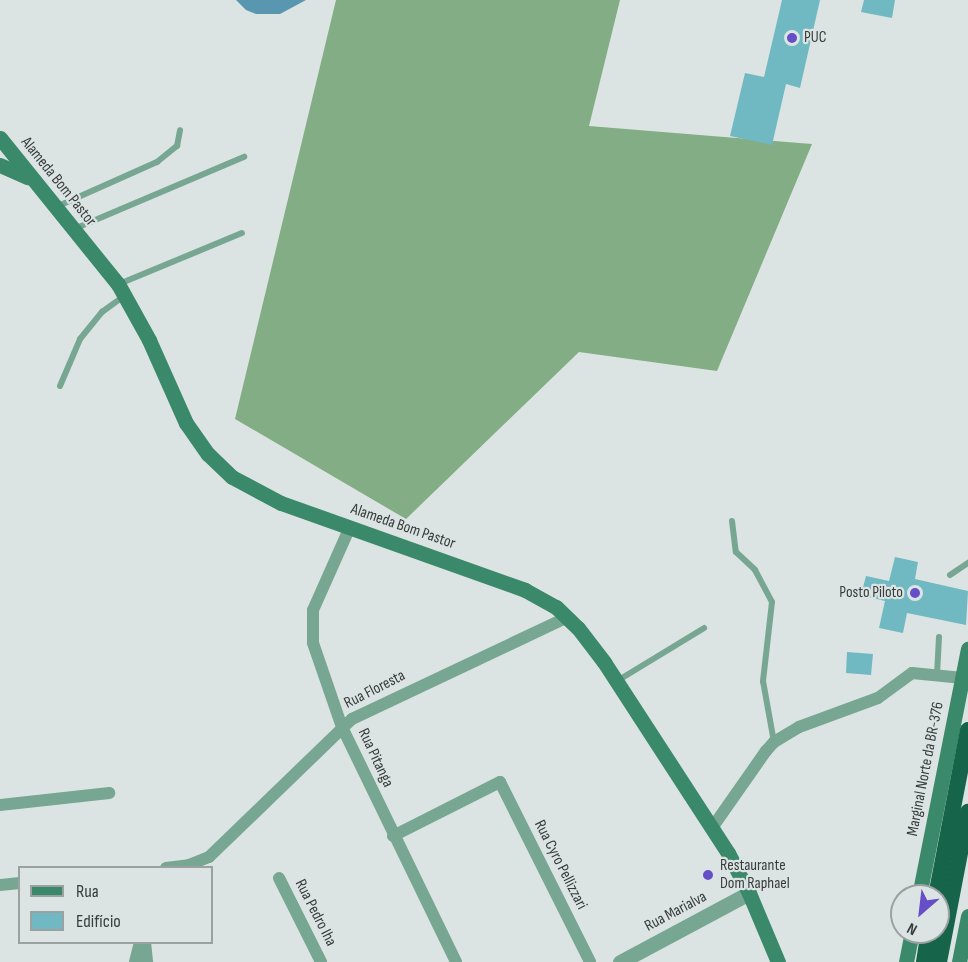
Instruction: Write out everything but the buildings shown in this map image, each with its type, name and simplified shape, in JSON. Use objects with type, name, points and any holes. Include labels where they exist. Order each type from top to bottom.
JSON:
[{"type":"highway","points":[[938,884],[968,730]]},
{"type":"highway","points":[[939,962],[968,812]]},
{"type":"highway","points":[[924,962],[927,944]]},
{"type":"main road","name":"Alameda Bom Pastor","points":[[0,138],[122,290],[149,339],[186,423],[222,468],[240,483],[267,497],[525,590],[568,617],[591,644],[712,828],[749,893],[778,962]]},
{"type":"main road","points":[[0,165],[31,179]]},
{"type":"main road","name":"Marginal Norte da BR-376","points":[[921,884],[968,649]]},
{"type":"main road","points":[[959,962],[968,916]]},
{"type":"main road","points":[[906,962],[910,944]]},
{"type":"street","name":"Rua Pitanga","points":[[350,527],[313,610],[311,621],[313,643],[342,727],[456,962]]},
{"type":"street","name":"Rua Floresta","points":[[178,866],[189,865],[209,857],[342,727],[372,709],[568,617]]},
{"type":"street","points":[[712,828],[774,742],[814,720],[878,698],[912,672],[937,677],[963,678]]},
{"type":"street","name":"Rua Cyro Pellizzari","points":[[393,836],[500,782],[590,962]]},
{"type":"street","points":[[0,805],[109,793]]},
{"type":"street","name":"Rua Pedro Iha","points":[[279,878],[321,962]]},
{"type":"street","points":[[0,885],[18,883]]},
{"type":"street","name":"Rua Marialva","points":[[620,962],[749,893]]},
{"type":"street","points":[[135,962],[140,944]]},
{"type":"street","points":[[145,944],[147,962]]},
{"type":"lane","points":[[55,207],[157,162],[177,146],[180,130]]},
{"type":"lane","points":[[73,229],[244,158]]},
{"type":"lane","points":[[60,386],[80,339],[122,290],[242,233]]},
{"type":"lane","points":[[732,521],[736,552],[755,570],[772,602],[763,681],[774,742]]},
{"type":"lane","points":[[950,575],[968,563]]},
{"type":"lane","points":[[616,681],[704,628]]},
{"type":"lane","points":[[937,677],[939,637]]},
{"type":"green space","points":[[336,0],[620,0],[589,126],[812,144],[717,371],[579,352],[406,519],[235,419]]},
{"type":"water","points":[[236,0],[306,0],[280,14],[256,14],[246,10]]},
{"type":"place","name":"PUC","points":[[792,38]]},
{"type":"place","name":"Posto Piloto","points":[[915,593]]},
{"type":"place","name":"Restaurante Dom Raphael","points":[[708,875]]}]
